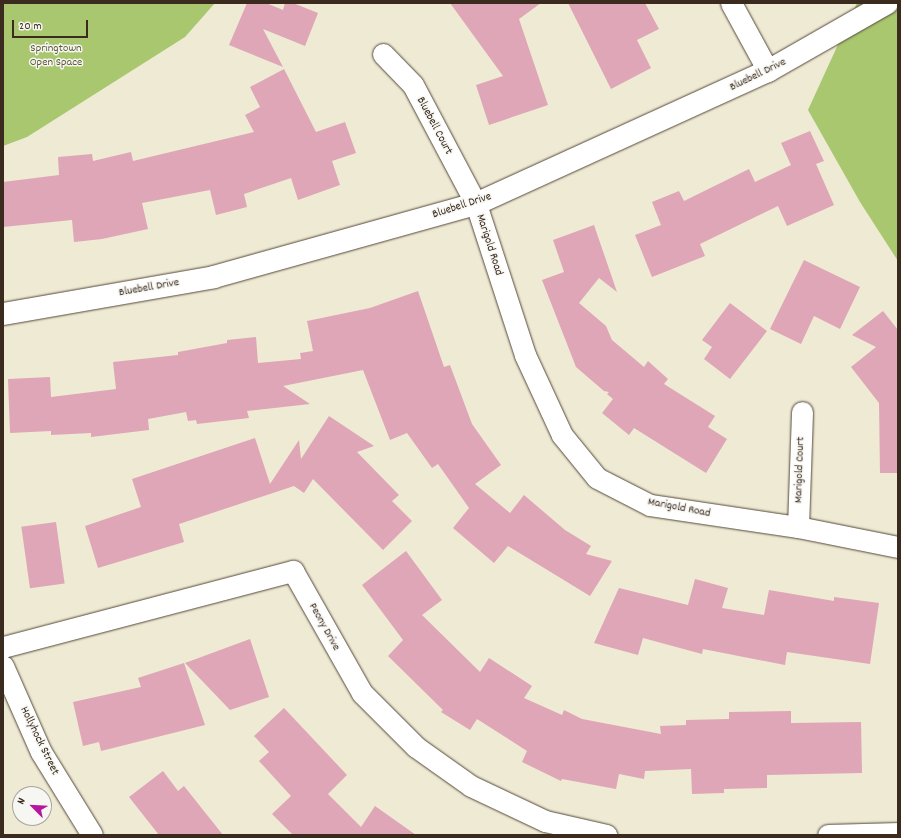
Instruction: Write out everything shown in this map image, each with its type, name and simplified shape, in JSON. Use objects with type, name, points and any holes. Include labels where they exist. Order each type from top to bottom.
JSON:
[{"type":"street","points":[[732,3],[768,71]]},
{"type":"street","name":"Bluebell Drive","points":[[3,314],[214,277],[476,204],[768,71],[887,3]]},
{"type":"street","name":"Bluebell Court","points":[[383,54],[413,85],[476,204]]},
{"type":"street","name":"Marigold Road","points":[[476,204],[525,355],[562,435],[597,478],[650,505],[798,527],[898,546]]},
{"type":"street","name":"Marigold Court","points":[[798,527],[802,412]]},
{"type":"street","name":"Peony Drive","points":[[3,647],[293,571],[362,694],[416,747],[471,786],[544,821],[606,835]]},
{"type":"street","name":"Hollyhock Street","points":[[3,666],[41,752],[92,835]]},
{"type":"street","points":[[828,835],[898,833]]},
{"type":"green space","name":"Springtown Open Space","points":[[3,3],[215,3],[185,37],[27,137],[3,146]]},
{"type":"green space","points":[[857,3],[898,3],[898,261],[860,202],[808,110]]},
{"type":"building","points":[[247,3],[266,3],[283,10],[285,3],[293,3],[318,13],[305,46],[263,29],[283,67],[229,45]]},
{"type":"building","points":[[450,3],[541,3],[519,19],[548,105],[489,125],[476,85],[503,76]]},
{"type":"building","points":[[568,3],[645,3],[659,29],[637,40],[651,68],[611,89]]},
{"type":"building","points":[[284,69],[316,132],[345,122],[356,153],[332,161],[340,185],[298,200],[291,178],[244,194],[247,207],[216,215],[210,190],[142,203],[148,229],[102,239],[74,242],[72,220],[3,227],[3,182],[59,175],[58,157],[92,154],[93,161],[131,152],[133,161],[254,132],[245,115],[260,107],[250,87]]},
{"type":"building","points":[[810,131],[824,161],[816,164],[834,205],[787,226],[778,206],[700,244],[705,256],[652,277],[635,235],[661,225],[652,202],[679,191],[684,201],[749,169],[755,182],[791,165],[781,143]]},
{"type":"building","points":[[594,225],[617,292],[599,278],[579,303],[606,326],[612,340],[644,367],[648,361],[668,379],[664,384],[715,416],[708,427],[727,439],[706,473],[634,428],[629,435],[602,413],[613,399],[607,394],[609,392],[604,391],[576,367],[542,280],[564,272],[553,240]]},
{"type":"building","points":[[804,260],[860,287],[840,329],[814,316],[801,344],[770,329]]},
{"type":"building","points":[[418,291],[444,367],[450,365],[472,424],[501,465],[475,484],[510,513],[524,495],[565,530],[591,546],[586,554],[612,561],[590,596],[508,546],[494,563],[453,528],[469,508],[438,464],[432,468],[407,433],[390,440],[363,370],[283,386],[310,404],[247,411],[249,418],[197,424],[196,420],[188,421],[186,412],[148,419],[149,430],[91,437],[91,433],[51,435],[51,431],[10,433],[8,379],[50,377],[51,397],[116,389],[113,362],[178,355],[178,352],[227,343],[227,340],[256,337],[258,363],[301,359],[300,353],[313,351],[307,321],[370,308]]},
{"type":"building","points":[[730,303],[767,331],[730,379],[704,359],[712,347],[702,340]]},
{"type":"building","points":[[883,311],[898,330],[898,473],[880,473],[879,403],[851,367],[876,347],[852,335]]},
{"type":"building","points":[[329,416],[374,446],[357,452],[399,495],[392,501],[412,521],[383,550],[313,479],[304,493],[294,486],[179,524],[184,542],[98,568],[85,526],[141,507],[132,479],[255,438],[270,484],[299,440],[301,459]]},
{"type":"building","points":[[56,522],[65,583],[30,588],[21,527]]},
{"type":"building","points":[[406,551],[442,600],[422,615],[480,672],[489,658],[532,686],[524,698],[562,715],[564,710],[582,719],[661,734],[660,726],[686,725],[686,720],[729,719],[729,712],[791,711],[791,723],[861,722],[862,773],[767,775],[767,788],[724,789],[724,793],[692,794],[691,769],[645,771],[644,779],[619,774],[616,789],[562,779],[561,781],[522,762],[527,751],[477,719],[470,730],[441,712],[443,710],[388,656],[403,640],[362,585]]},
{"type":"building","points":[[695,579],[728,588],[722,608],[764,615],[769,590],[834,601],[834,597],[879,603],[870,664],[787,652],[785,665],[703,649],[702,654],[643,638],[638,655],[594,643],[619,588],[688,605]]},
{"type":"building","points":[[250,639],[269,697],[230,710],[185,663]]},
{"type":"building","points":[[184,663],[205,725],[101,751],[99,742],[83,746],[73,702],[141,687],[138,678]]},
{"type":"building","points":[[284,708],[347,775],[328,794],[361,827],[375,806],[416,835],[293,835],[272,814],[291,796],[259,761],[269,752],[254,736]]},
{"type":"building","points":[[163,771],[178,791],[184,786],[223,835],[159,835],[129,797]]}]
